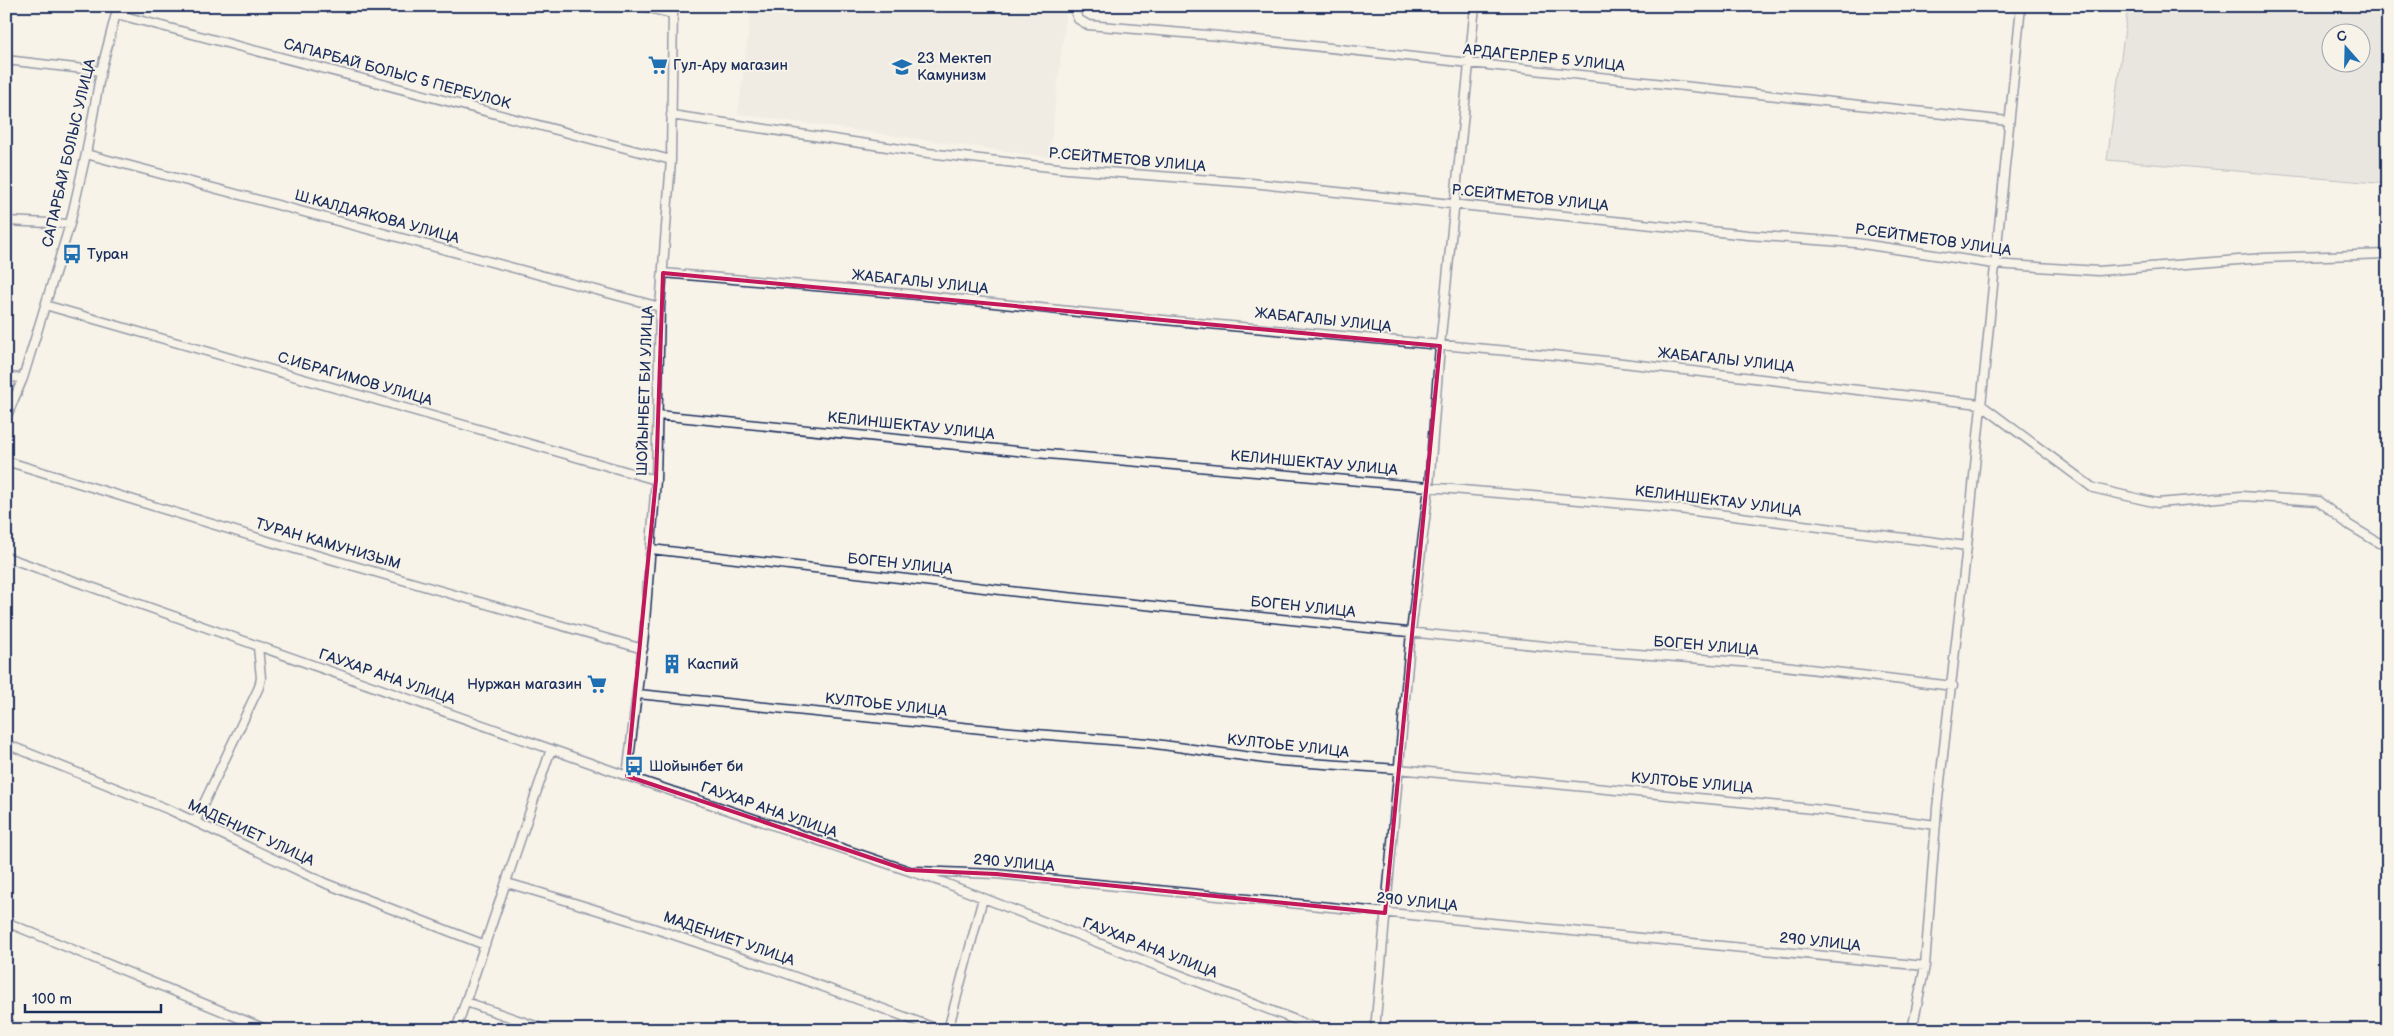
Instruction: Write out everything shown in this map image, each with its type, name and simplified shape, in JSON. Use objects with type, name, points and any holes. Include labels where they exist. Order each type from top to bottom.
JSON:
[{"type":"street","points":[[641,6],[673,10]]},
{"type":"street","name":"АРДАГЕРЛЕР 5 УЛИЦА","points":[[1073,6],[1078,19],[1088,24],[1219,36],[2008,121]]},
{"type":"street","points":[[1375,1030],[1411,632],[1429,487],[1440,346],[1475,6]]},
{"type":"street","points":[[1912,1030],[1924,966],[1936,825],[1967,546],[2021,6]]},
{"type":"street","name":"САПАРБАЙ БОЛЫС УЛИЦА","points":[[6,418],[23,378],[70,224],[86,154],[101,71],[117,10]]},
{"type":"street","name":"САПАРБАЙ БОЛЫС 5 ПЕРЕУЛОК","points":[[117,10],[671,160]]},
{"type":"street","name":"ШОЙЫНБЕТ БИ УЛИЦА","points":[[627,776],[643,649],[656,480],[660,307],[671,160],[673,10]]},
{"type":"street","points":[[6,60],[101,71]]},
{"type":"street","name":"Р.СЕЙТМЕТОВ УЛИЦА","points":[[671,115],[928,153],[1067,169],[1251,184],[1748,235],[1856,243],[1994,264],[2098,270],[2264,258],[2388,254]]},
{"type":"street","name":"Ш.КАЛДАЯКОВА УЛИЦА","points":[[86,154],[660,307]]},
{"type":"street","points":[[6,221],[70,224]]},
{"type":"street","name":"ЖАБАГАЛЫ УЛИЦА","points":[[663,273],[908,294],[1440,346],[1572,357],[1980,404]]},
{"type":"street","name":"С.ИБРАГИМОВ УЛИЦА","points":[[45,305],[656,480]]},
{"type":"street","points":[[6,377],[23,378]]},
{"type":"street","points":[[1980,404],[2093,488],[2157,503],[2242,496],[2318,501],[2349,525],[2379,543],[2388,542]]},
{"type":"street","name":"КЕЛИНШЕКТАУ УЛИЦА","points":[[658,415],[1036,453],[1671,508],[1967,546]]},
{"type":"street","name":"ТУРАН КАМУНИЗЫМ","points":[[6,461],[271,542],[643,649]]},
{"type":"street","name":"БОГЕН УЛИЦА","points":[[651,549],[1018,592],[1573,649],[1767,664],[1952,686]]},
{"type":"street","name":"ГАУХАР АНА УЛИЦА","points":[[6,557],[627,776],[907,870],[1321,1030]]},
{"type":"street","points":[[195,822],[260,686],[258,647]]},
{"type":"street","name":"КУЛТОЬЕ УЛИЦА","points":[[638,694],[1011,732],[1148,743],[1281,761],[1398,769],[1823,810],[1936,825]]},
{"type":"street","name":"МАДЕНИЕТ УЛИЦА","points":[[6,744],[195,822],[327,884],[485,946]]},
{"type":"street","points":[[456,1030],[551,749]]},
{"type":"street","name":"290 УЛИЦА","points":[[907,870],[996,874],[1924,966]]},
{"type":"street","name":"МАДЕНИЕТ УЛИЦА","points":[[507,883],[611,913],[710,946],[940,1030]]},
{"type":"street","points":[[948,1030],[983,898]]},
{"type":"street","points":[[6,922],[268,1030]]},
{"type":"street","points":[[466,1002],[547,1030]]},
{"type":"highlighted area","points":[[663,273],[1440,346],[1385,913],[996,874],[907,870],[627,776],[656,480]]},
{"type":"shaded area","name":"23 Мектеп Камунизм","points":[[752,6],[1067,6],[1049,157],[738,114]]},
{"type":"shaded area","points":[[2128,6],[2388,6],[2388,184],[2107,160]]},
{"type":"place","name":"Гул-Ару магазин","points":[[658,65]]},
{"type":"place","name":"23 Мектеп Камунизм","points":[[902,67]]},
{"type":"place","name":"Туран","points":[[72,254]]},
{"type":"place","name":"Каспий","points":[[672,664]]},
{"type":"place","name":"Нуржан магазин","points":[[597,684]]},
{"type":"place","name":"Шойынбет би","points":[[634,766]]}]
